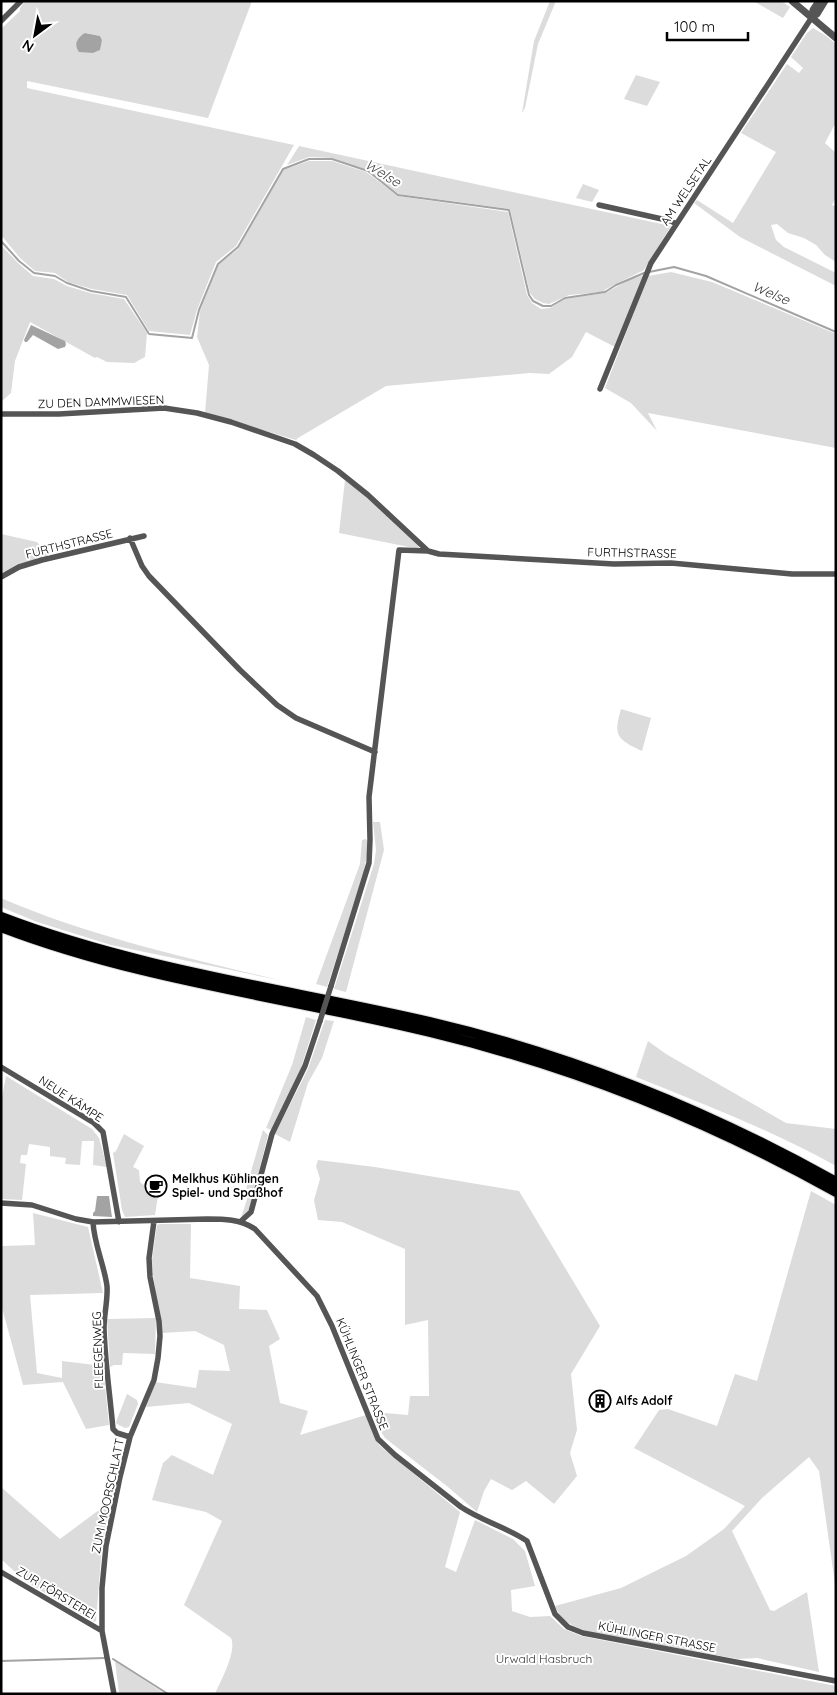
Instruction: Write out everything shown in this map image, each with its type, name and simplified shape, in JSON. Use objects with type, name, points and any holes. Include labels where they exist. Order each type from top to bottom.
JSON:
[{"type":"highway","points":[[1,917],[61,938],[122,956],[188,972],[322,998],[432,1023],[537,1052],[593,1071],[683,1107],[745,1134],[836,1182]]},
{"type":"highway","points":[[1,927],[58,948],[102,960],[185,980],[429,1032],[483,1045],[535,1061],[644,1100],[713,1130],[755,1149],[836,1192]]},
{"type":"street","points":[[1,21],[21,1]]},
{"type":"street","points":[[792,1],[836,38]]},
{"type":"street","points":[[812,17],[813,10],[819,1]]},
{"type":"street","points":[[812,17],[817,14],[825,1]]},
{"type":"street","name":"AM WELSETAL","points":[[600,389],[657,252],[812,17]]},
{"type":"street","points":[[600,205],[671,221],[676,224]]},
{"type":"street","name":"ZU DEN DAMMWIESEN","points":[[1,414],[59,414],[164,408],[197,413],[231,422],[295,444],[314,455],[368,495],[428,551]]},
{"type":"street","name":"FURTHSTRASSE","points":[[1,577],[27,565],[144,536]]},
{"type":"street","points":[[130,538],[142,566],[149,576],[240,670],[277,705],[296,718],[375,752],[369,797],[369,863],[305,1066],[272,1134],[251,1212],[252,1227]]},
{"type":"street","name":"FURTHSTRASSE","points":[[375,752],[400,550],[614,564],[671,563],[792,574],[836,574]]},
{"type":"street","name":"NEUE KÄMPE","points":[[1,1067],[94,1123],[103,1132],[119,1222]]},
{"type":"street","name":"KÜHLINGER STRASSE","points":[[1,1203],[32,1205],[76,1219],[93,1222],[207,1218],[240,1222],[252,1227],[317,1296],[332,1326],[378,1439],[395,1455],[461,1507],[527,1541],[555,1614],[568,1627],[583,1633],[836,1682]]},
{"type":"street","points":[[240,1222],[251,1212]]},
{"type":"street","name":"ZUM MOORSCHLATT","points":[[114,1694],[102,1631],[102,1588],[106,1546],[120,1477],[130,1437],[154,1380],[158,1358],[159,1321],[148,1258],[154,1221]]},
{"type":"street","name":"FLEEGENWEG","points":[[93,1222],[95,1243],[104,1270],[107,1288],[104,1325],[113,1429],[117,1433],[130,1437]]},
{"type":"street","name":"ZUR FÖRSTEREI","points":[[1,1572],[102,1631]]},
{"type":"green space","points":[[25,1],[252,1],[208,118],[27,81],[27,88],[294,145],[236,246],[216,262],[197,310],[190,335],[149,331],[127,295],[92,289],[68,282],[55,273],[35,271],[20,258],[1,235],[1,29],[20,11]],"holes":[[[86,33],[100,36],[102,40],[99,50],[93,53],[77,41]]]},
{"type":"green space","points":[[550,1],[556,1],[538,44],[525,108],[522,113],[534,41]]},
{"type":"green space","points":[[756,1],[781,1],[790,7],[783,18]]},
{"type":"green space","points":[[813,28],[836,44],[836,122],[825,143],[836,153],[836,197],[832,205],[836,207],[836,262],[825,255],[816,245],[804,238],[788,233],[777,224],[771,225],[776,240],[784,247],[836,273],[836,286],[740,237],[694,203],[697,200],[733,223],[776,152],[741,133],[787,64],[799,73],[803,68],[791,57],[807,33]]},
{"type":"green space","points":[[636,75],[660,82],[647,106],[624,99]]},
{"type":"green space","points":[[299,146],[671,226],[644,270],[603,292],[569,295],[549,304],[543,303],[535,299],[530,293],[510,209],[399,194],[368,170],[332,158],[309,157],[287,165]]},
{"type":"green space","points":[[309,161],[332,161],[366,172],[398,196],[508,212],[527,295],[532,303],[541,309],[550,308],[565,299],[605,293],[629,280],[644,275],[615,347],[586,332],[572,357],[549,374],[530,373],[386,386],[296,440],[205,413],[209,365],[197,337],[200,311],[219,264],[238,249],[283,170]]},
{"type":"green space","points":[[583,184],[599,190],[592,202],[576,198]]},
{"type":"green space","points":[[1,245],[33,276],[54,279],[67,286],[90,293],[124,299],[147,333],[145,357],[134,363],[107,362],[97,357],[95,358],[30,322],[15,361],[11,393],[1,402]]},
{"type":"green space","points":[[671,272],[712,282],[836,334],[836,448],[648,413],[657,431],[631,403],[605,388],[648,276]]},
{"type":"green space","points":[[345,480],[372,501],[418,544],[419,549],[339,533]]},
{"type":"green space","points":[[1,534],[37,542],[49,557],[19,565],[1,574]]},
{"type":"green space","points":[[621,709],[651,718],[642,751],[622,740],[619,736],[617,725]]},
{"type":"green space","points":[[373,822],[380,822],[384,850],[346,992],[334,989],[374,864],[376,850]]},
{"type":"green space","points":[[366,839],[369,843],[363,877],[327,987],[316,984],[360,864],[362,840]]},
{"type":"green space","points":[[1,898],[35,912],[140,946],[283,981],[111,945],[37,922],[1,907]]},
{"type":"green space","points":[[306,1017],[316,1020],[301,1068],[272,1130],[266,1128],[292,1065]]},
{"type":"green space","points":[[325,1020],[334,1021],[322,1058],[308,1083],[290,1142],[275,1134],[308,1069]]},
{"type":"green space","points":[[648,1041],[666,1054],[786,1123],[836,1129],[836,1166],[762,1129],[636,1077]]},
{"type":"green space","points":[[6,1076],[92,1129],[99,1138],[107,1167],[93,1165],[94,1141],[82,1141],[80,1165],[65,1164],[66,1158],[50,1156],[50,1147],[29,1144],[27,1155],[21,1155],[20,1163],[26,1164],[22,1200],[1,1199],[1,1103]]},
{"type":"green space","points":[[263,1130],[268,1135],[249,1211],[241,1218],[249,1193],[246,1189]]},
{"type":"green space","points":[[124,1134],[144,1146],[133,1167],[139,1170],[140,1182],[158,1196],[155,1215],[125,1217],[122,1210],[113,1153],[116,1151]]},
{"type":"green space","points":[[318,1160],[375,1167],[519,1191],[600,1326],[571,1374],[577,1430],[570,1453],[577,1476],[554,1504],[526,1481],[512,1490],[491,1479],[484,1491],[477,1512],[385,1438],[374,1412],[408,1415],[410,1396],[429,1396],[428,1320],[405,1325],[405,1249],[342,1222],[318,1220],[314,1200],[320,1179],[316,1166]]},
{"type":"green space","points":[[811,1191],[836,1205],[836,1591],[819,1471],[809,1457],[762,1498],[732,1531],[770,1610],[774,1611],[807,1592],[819,1672],[757,1658],[738,1659],[593,1633],[571,1624],[562,1617],[555,1606],[621,1588],[686,1556],[724,1529],[745,1506],[634,1448],[659,1410],[668,1409],[717,1426],[735,1374],[757,1381]]},
{"type":"green space","points":[[33,1213],[88,1227],[103,1293],[30,1295],[37,1373],[62,1378],[62,1361],[103,1366],[109,1425],[86,1429],[63,1382],[23,1385],[1,1304],[1,1246],[35,1245]]},
{"type":"green space","name":"Urwald Hasbruch","points":[[191,1224],[190,1278],[240,1286],[239,1309],[267,1310],[280,1339],[269,1346],[280,1403],[308,1411],[300,1435],[366,1415],[379,1445],[460,1512],[445,1567],[456,1572],[475,1520],[513,1539],[525,1551],[535,1586],[511,1590],[512,1611],[530,1617],[550,1616],[564,1629],[581,1636],[836,1686],[836,1694],[215,1694],[232,1651],[231,1638],[184,1605],[222,1521],[206,1512],[152,1500],[163,1463],[172,1455],[213,1475],[232,1424],[189,1403],[146,1407],[155,1382],[196,1388],[199,1370],[230,1371],[224,1345],[195,1331],[162,1333],[152,1260],[157,1225]]},
{"type":"green space","points":[[156,1318],[155,1354],[123,1353],[122,1365],[110,1367],[107,1319]]},
{"type":"green space","points":[[127,1394],[137,1400],[138,1404],[129,1427],[125,1428],[116,1422]]},
{"type":"green space","points":[[1,1487],[60,1539],[111,1501],[102,1545],[96,1621],[94,1622],[25,1581],[1,1559]]},
{"type":"green space","points":[[115,1661],[165,1694],[119,1694]]},
{"type":"shaded area","points":[[85,33],[100,36],[102,40],[100,50],[93,53],[79,52],[76,46],[77,41]]},
{"type":"shaded area","points":[[31,325],[65,341],[65,347],[58,349],[33,335],[25,342],[24,340]]},
{"type":"shaded area","points":[[97,1196],[109,1196],[112,1217],[93,1216]]},
{"type":"waterway","name":"Welse","points":[[1,241],[19,261],[34,273],[55,276],[67,283],[91,291],[126,297],[149,334],[192,338],[199,310],[218,264],[238,247],[283,169],[309,159],[332,159],[368,171],[398,195],[509,210],[529,295],[533,301],[543,306],[551,306],[565,298],[605,292],[644,273]]},
{"type":"waterway","name":"Welse","points":[[649,272],[674,267],[706,276],[836,332]]},
{"type":"waterway","points":[[1,1661],[105,1658]]},
{"type":"waterway","points":[[113,1659],[168,1694]]},
{"type":"place","name":"Melkhus Kühlingen Spiel- und Spaßhof","points":[[156,1186]]},
{"type":"place","name":"Alfs Adolf","points":[[600,1401]]}]
